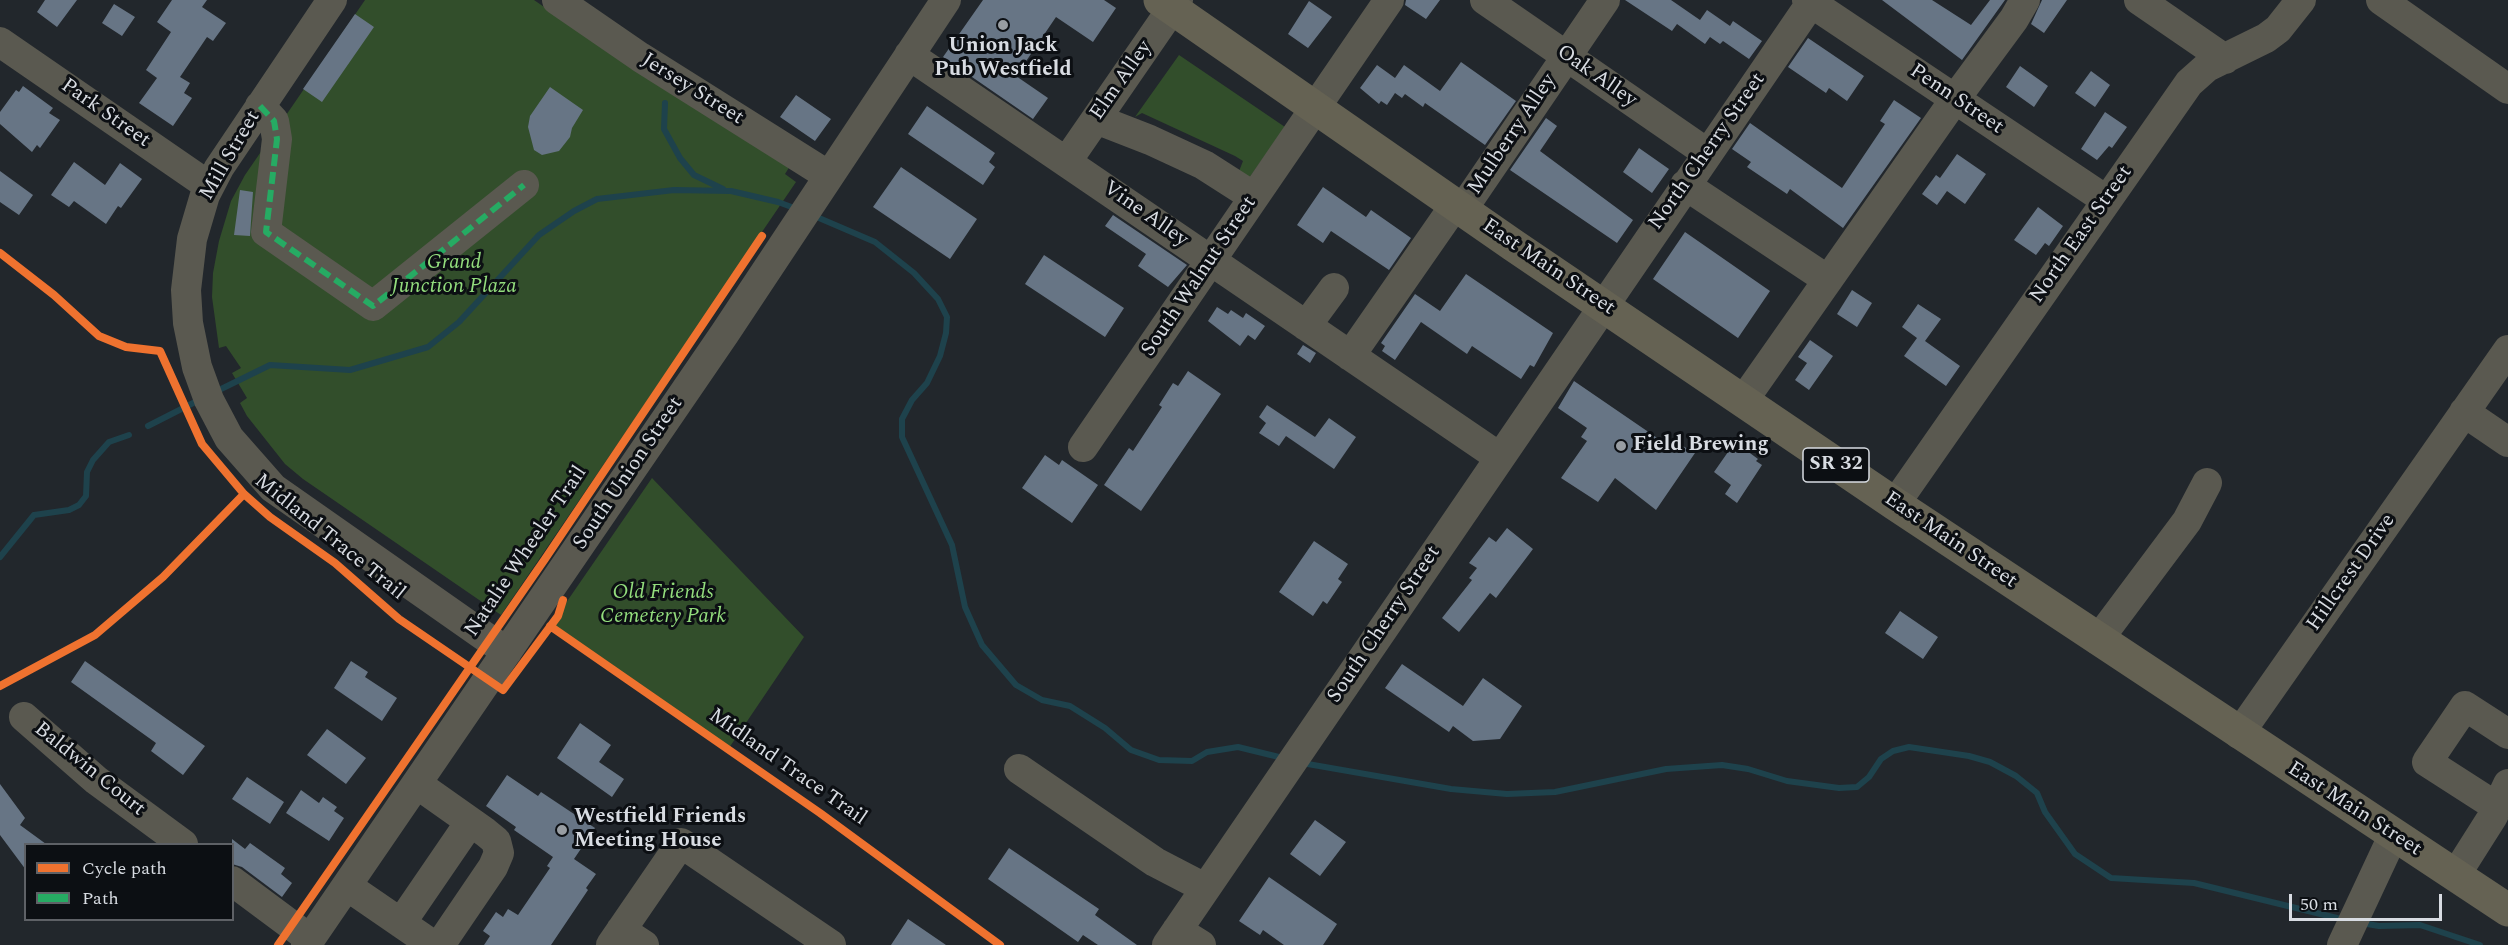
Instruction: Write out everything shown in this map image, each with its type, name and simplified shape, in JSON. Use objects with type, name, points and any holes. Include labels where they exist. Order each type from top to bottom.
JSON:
[{"type":"main road","name":"East Main Street","points":[[1170,3],[1315,107],[1743,401],[2239,734],[2508,910]]},
{"type":"street","name":"Mill Street","points":[[332,0],[209,186],[196,224],[189,258],[186,297],[191,344],[203,386],[221,424],[246,460],[281,495],[507,652]]},
{"type":"street","name":"Jersey Street","points":[[557,0],[823,185]]},
{"type":"street","name":"South Union Street","points":[[308,942],[725,333],[946,0]]},
{"type":"street","name":"South Walnut Street","points":[[1083,447],[1389,0]]},
{"type":"street","name":"Oak Alley","points":[[1485,0],[1707,153]]},
{"type":"street","name":"Mulberry Alley","points":[[1350,356],[1567,57],[1605,0]]},
{"type":"street","points":[[1743,401],[1955,99],[2008,29],[2025,0]]},
{"type":"street","points":[[2139,0],[2225,59]]},
{"type":"street","name":"North East Street","points":[[1895,504],[2189,83],[2199,73],[2266,38],[2278,28],[2301,0]]},
{"type":"street","points":[[2381,0],[2508,89]]},
{"type":"street","name":"Penn Street","points":[[1810,1],[2106,200]]},
{"type":"street","name":"North Cherry Street","points":[[1603,305],[1810,1]]},
{"type":"street","name":"Elm Alley","points":[[1067,160],[1170,3]]},
{"type":"street","name":"Park Street","points":[[0,42],[209,186]]},
{"type":"street","name":"Vine Alley","points":[[909,54],[1499,457]]},
{"type":"street","points":[[260,106],[274,121],[277,139],[266,232],[373,306],[524,185]]},
{"type":"street","points":[[1096,119],[1204,165],[1254,197]]},
{"type":"street","points":[[1685,185],[1828,280]]},
{"type":"street","points":[[1306,326],[1334,288]]},
{"type":"street","name":"South Cherry Street","points":[[1182,940],[1206,888],[1603,305]]},
{"type":"street","name":"Hillcrest Drive","points":[[2239,734],[2508,350]]},
{"type":"street","points":[[2464,412],[2508,442]]},
{"type":"street","points":[[2098,640],[2187,521],[2207,483]]},
{"type":"street","points":[[2455,876],[2502,796],[2427,762],[2465,705],[2508,734]]},
{"type":"street","name":"Baldwin Court","points":[[24,717],[96,780],[182,843]]},
{"type":"street","points":[[1019,770],[1155,862],[1206,888]]},
{"type":"street","points":[[417,784],[496,841],[499,853],[494,867],[440,945]]},
{"type":"street","points":[[400,923],[466,828],[467,820]]},
{"type":"street","points":[[2348,930],[2393,836]]},
{"type":"street","points":[[625,940],[681,843],[831,945]]},
{"type":"street","points":[[234,883],[308,942]]},
{"type":"street","points":[[347,886],[433,945]]},
{"type":"green space","name":"Grand Junction Plaza","points":[[365,0],[534,0],[618,58],[790,166],[785,174],[796,182],[501,615],[303,479],[285,464],[247,416],[240,403],[247,398],[232,373],[241,368],[226,346],[219,348],[212,297],[213,273],[219,241],[231,201],[245,175]]},
{"type":"green space","points":[[1179,55],[1285,127],[1247,181],[1238,174],[1243,161],[1235,156],[1142,113],[1135,117]]},
{"type":"green space","name":"Old Friends Cemetery Park","points":[[652,478],[804,637],[729,748],[550,626]]},
{"type":"building","points":[[45,0],[77,0],[57,27],[37,12]]},
{"type":"building","points":[[172,0],[207,0],[202,7],[226,23],[213,41],[207,37],[180,77],[190,83],[184,93],[192,98],[173,126],[139,103],[157,78],[146,70],[171,32],[157,22]]},
{"type":"building","points":[[983,0],[1104,0],[1116,8],[1093,42],[1056,17],[1016,76],[1048,98],[1033,119],[943,57]]},
{"type":"building","points":[[1406,0],[1440,0],[1426,19],[1405,5]]},
{"type":"building","points":[[1625,0],[1671,0],[1700,20],[1707,10],[1730,26],[1733,21],[1762,41],[1749,59],[1723,41],[1720,44],[1710,37],[1705,44],[1677,24],[1672,31]]},
{"type":"building","points":[[1882,0],[1932,0],[1971,25],[1990,0],[2005,0],[1962,60]]},
{"type":"building","points":[[2042,0],[2067,0],[2044,33],[2031,24]]},
{"type":"building","points":[[1309,1],[1332,17],[1308,48],[1288,34]]},
{"type":"building","points":[[114,4],[135,17],[122,36],[102,23]]},
{"type":"building","points":[[355,14],[374,27],[322,102],[303,89]]},
{"type":"building","points":[[1808,38],[1864,76],[1847,101],[1829,88],[1826,93],[1788,67]]},
{"type":"building","points":[[1461,62],[1516,101],[1485,145],[1425,103],[1423,107],[1405,94],[1402,98],[1395,93],[1387,105],[1381,101],[1379,104],[1360,88],[1377,65],[1395,78],[1404,65],[1440,91]]},
{"type":"building","points":[[2020,66],[2048,86],[2034,107],[2006,87]]},
{"type":"building","points":[[2091,71],[2110,85],[2095,107],[2075,93]]},
{"type":"building","points":[[23,86],[53,108],[49,113],[60,120],[40,148],[37,145],[32,152],[0,124],[0,112],[16,90],[19,92]]},
{"type":"building","points":[[550,87],[583,110],[572,128],[570,137],[559,151],[542,155],[534,150],[528,127],[530,116]]},
{"type":"building","points":[[796,95],[831,119],[815,141],[780,117]]},
{"type":"building","points":[[1894,100],[1921,118],[1843,228],[1790,189],[1787,194],[1747,167],[1751,162],[1732,149],[1750,123],[1842,188],[1885,124],[1880,121]]},
{"type":"building","points":[[927,106],[995,153],[989,162],[995,167],[983,185],[908,134]]},
{"type":"building","points":[[2105,112],[2127,127],[2112,148],[2109,146],[2097,160],[2081,149]]},
{"type":"building","points":[[1546,118],[1557,126],[1540,151],[1633,220],[1617,243],[1510,170]]},
{"type":"building","points":[[1639,148],[1669,169],[1652,193],[1623,172]]},
{"type":"building","points":[[1957,154],[1986,174],[1965,204],[1947,191],[1937,205],[1922,194],[1936,175],[1940,178]]},
{"type":"building","points":[[74,162],[105,185],[120,163],[142,179],[121,208],[118,206],[106,224],[74,201],[69,207],[51,195]]},
{"type":"building","points":[[901,167],[977,219],[950,259],[873,207]]},
{"type":"building","points":[[0,171],[33,195],[19,215],[0,202]]},
{"type":"building","points":[[1323,187],[1366,217],[1371,210],[1411,238],[1389,270],[1331,231],[1323,243],[1297,225]]},
{"type":"building","points":[[240,190],[253,192],[250,236],[234,235]]},
{"type":"building","points":[[2038,207],[2063,226],[2049,246],[2045,243],[2036,255],[2014,240]]},
{"type":"building","points":[[1113,215],[1187,265],[1168,287],[1138,266],[1146,254],[1105,226]]},
{"type":"building","points":[[1685,232],[1770,291],[1738,338],[1653,279]]},
{"type":"building","points":[[1044,255],[1124,308],[1105,337],[1025,284]]},
{"type":"building","points":[[1466,274],[1553,333],[1534,367],[1530,365],[1521,379],[1472,346],[1467,354],[1421,322],[1395,360],[1382,351],[1385,346],[1381,343],[1415,294],[1440,311]]},
{"type":"building","points":[[1852,290],[1872,303],[1857,327],[1837,314]]},
{"type":"building","points":[[1918,304],[1941,319],[1925,341],[1960,366],[1946,386],[1904,356],[1917,338],[1902,327]]},
{"type":"building","points":[[1217,307],[1228,314],[1231,310],[1243,318],[1246,313],[1265,326],[1255,340],[1248,335],[1240,346],[1208,321]]},
{"type":"building","points":[[1810,340],[1833,356],[1809,390],[1795,380],[1807,363],[1798,357]]},
{"type":"building","points":[[1303,345],[1316,353],[1310,363],[1297,354]]},
{"type":"building","points":[[1188,371],[1221,394],[1141,511],[1104,485],[1129,448],[1133,451],[1162,407],[1159,405],[1173,383],[1178,386]]},
{"type":"building","name":"Field Brewing","points":[[1574,381],[1666,444],[1669,438],[1695,453],[1656,510],[1615,478],[1598,502],[1561,478],[1587,441],[1581,437],[1587,428],[1558,408]]},
{"type":"building","points":[[1267,405],[1315,437],[1329,418],[1356,437],[1334,469],[1286,436],[1279,446],[1259,433],[1266,423],[1259,417]]},
{"type":"building","points":[[1735,442],[1758,459],[1756,461],[1762,465],[1737,503],[1725,494],[1731,485],[1714,472]]},
{"type":"building","points":[[1045,455],[1059,465],[1062,460],[1098,485],[1072,523],[1022,488]]},
{"type":"building","points":[[1507,528],[1533,549],[1496,598],[1490,593],[1459,632],[1442,618],[1472,580],[1469,578],[1477,568],[1469,563],[1489,537],[1496,542]]},
{"type":"building","points":[[1314,541],[1348,564],[1338,579],[1342,582],[1327,604],[1323,601],[1313,616],[1279,592]]},
{"type":"building","points":[[1900,611],[1938,637],[1923,659],[1885,633]]},
{"type":"building","points":[[85,661],[205,746],[183,775],[151,751],[156,743],[71,682]]},
{"type":"building","points":[[351,661],[368,672],[365,677],[397,698],[382,721],[334,688]]},
{"type":"building","points":[[1402,664],[1463,706],[1483,678],[1522,706],[1500,739],[1473,741],[1453,726],[1449,732],[1385,688]]},
{"type":"building","points":[[580,723],[611,745],[599,762],[624,779],[612,797],[557,758]]},
{"type":"building","points":[[327,729],[366,758],[346,784],[307,755]]},
{"type":"building","points":[[507,775],[538,796],[541,792],[595,828],[574,859],[596,874],[586,888],[588,890],[551,945],[484,945],[490,936],[483,931],[496,912],[503,917],[508,909],[518,915],[550,868],[547,866],[553,857],[514,830],[516,827],[486,806]]},
{"type":"building","points":[[247,777],[284,802],[270,824],[232,799]]},
{"type":"building","points":[[0,784],[25,818],[20,825],[45,843],[24,843],[24,867],[0,835]]},
{"type":"building","points":[[301,790],[319,803],[323,797],[337,807],[334,811],[344,818],[329,841],[286,813]]},
{"type":"building","points":[[1315,820],[1346,842],[1320,876],[1290,854]]},
{"type":"building","points":[[232,839],[245,849],[250,843],[285,868],[281,874],[292,883],[282,897],[242,867],[234,865],[234,843]]},
{"type":"building","points":[[1009,848],[1099,909],[1095,915],[1137,945],[1098,945],[1083,935],[1078,942],[988,879]]},
{"type":"building","points":[[1269,877],[1337,924],[1323,945],[1284,945],[1263,930],[1260,935],[1239,921]]},
{"type":"building","points":[[908,919],[946,945],[891,945]]},
{"type":"waterway","points":[[665,103],[664,129],[680,158],[694,175],[723,189]]},
{"type":"waterway","points":[[215,392],[270,365],[350,370],[428,347],[459,322],[539,235],[574,211],[597,199],[674,190],[731,191],[797,209]]},
{"type":"waterway","points":[[812,215],[875,242],[914,273],[938,299],[947,317],[946,333],[940,356],[927,383],[912,400],[902,419],[902,437],[952,545],[965,607],[982,645],[1016,685],[1042,700],[1070,706],[1105,728],[1131,750],[1159,760],[1192,761],[1207,752],[1238,747],[1283,758]]},
{"type":"waterway","points":[[148,426],[201,399]]},
{"type":"waterway","points":[[0,557],[34,515],[69,510],[79,505],[86,496],[87,472],[93,460],[109,442],[129,435]]},
{"type":"waterway","points":[[1302,763],[1451,789],[1507,794],[1555,792],[1666,769],[1722,765],[1748,769],[1787,781],[1839,788],[1857,787],[1869,777],[1881,759],[1893,751],[1909,747],[1969,756],[1990,762],[2016,776],[2037,793],[2045,812],[2075,854],[2111,878],[2194,883],[2345,920]]},
{"type":"waterway","points":[[2361,923],[2379,926],[2420,925],[2480,945]]},
{"type":"marked path","points":[[260,106],[274,121],[277,139],[266,232],[373,306],[524,185]]},
{"type":"cycle path","name":"Natalie Wheeler Trail","points":[[278,945],[545,559],[762,236]]},
{"type":"cycle path","name":"Midland Trace Trail","points":[[0,253],[54,295],[99,336],[126,347],[160,351],[202,444],[244,494],[270,517],[335,563],[399,619],[503,690],[558,616],[563,600]]},
{"type":"cycle path","name":"Midland Trace Trail","points":[[0,686],[95,635],[163,577],[244,494]]},
{"type":"cycle path","name":"Midland Trace Trail","points":[[550,626],[820,813],[1000,945]]},
{"type":"place","name":"Union Jack Pub Westfield","points":[[1003,25]]},
{"type":"place","name":"Field Brewing","points":[[1621,446]]},
{"type":"place","name":"Westfield Friends Meeting House","points":[[562,830]]}]
